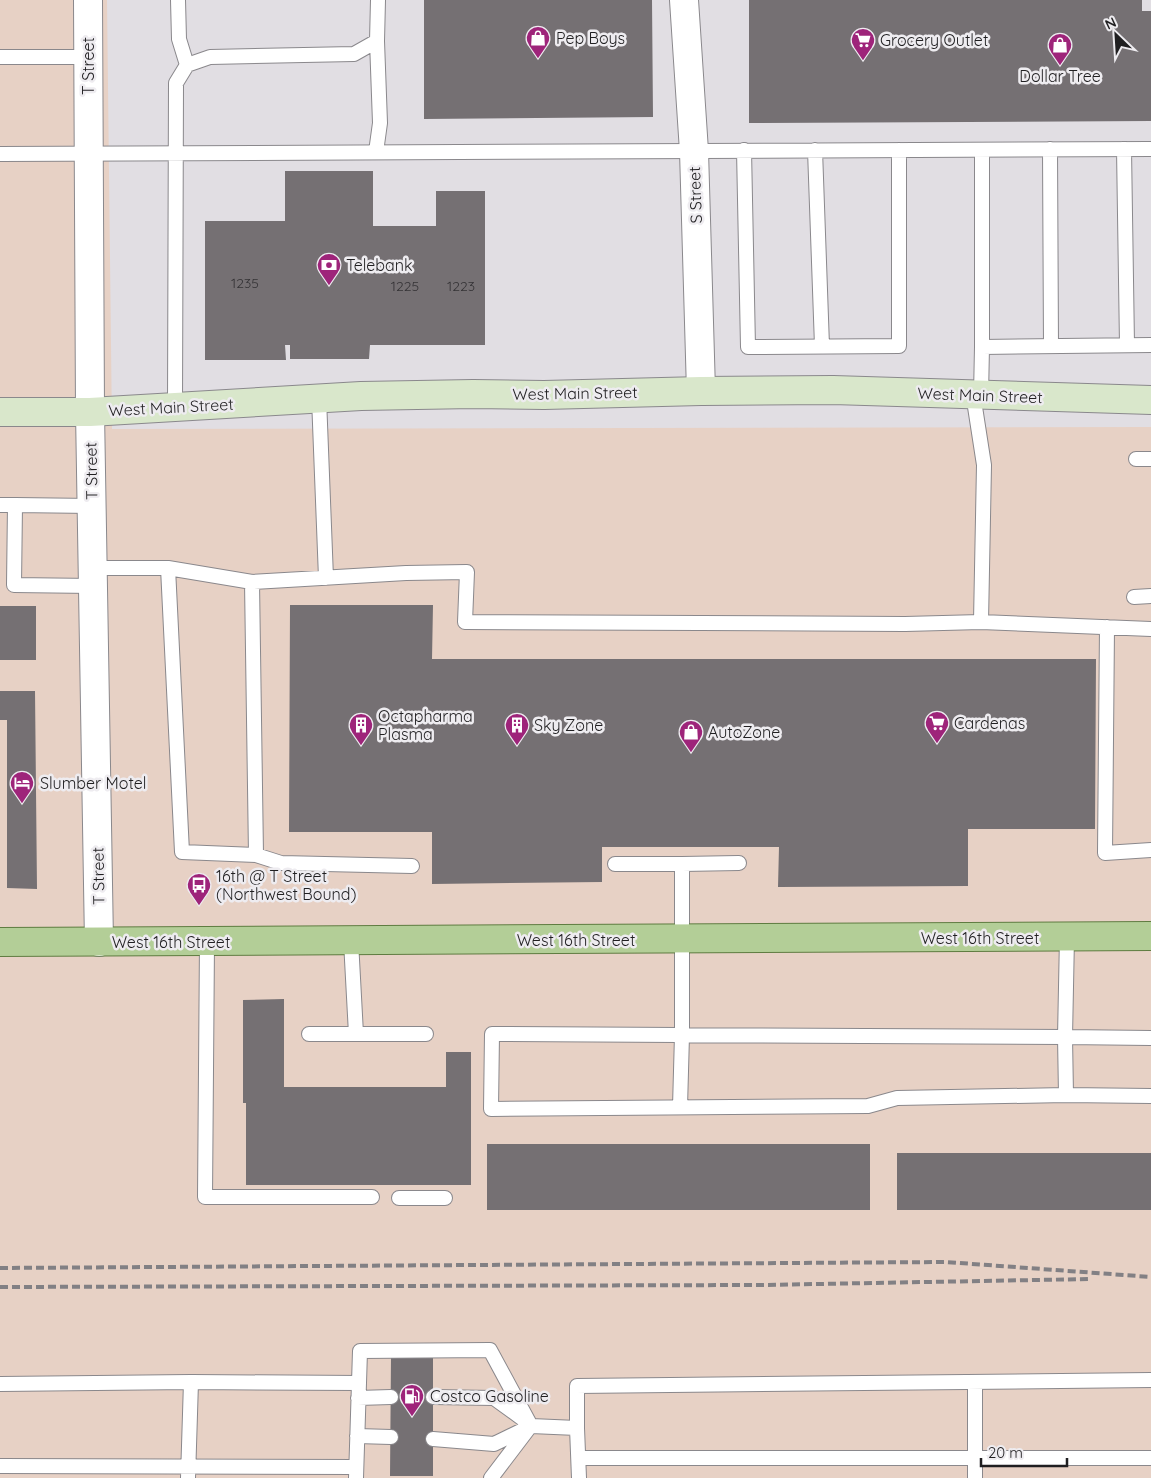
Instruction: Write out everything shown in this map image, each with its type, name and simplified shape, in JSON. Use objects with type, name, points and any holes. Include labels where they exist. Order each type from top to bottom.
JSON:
[{"type":"main road","name":"West 16th Street","points":[[0,942],[1067,938],[1151,936]]},
{"type":"street","name":"T Street","points":[[88,0],[90,412],[99,942]]},
{"type":"street","name":"S Street","points":[[684,0],[694,151],[701,391]]},
{"type":"street","name":"West Main Street","points":[[0,412],[90,412],[377,396],[544,395],[701,391],[833,390],[1151,400]]},
{"type":"lane","points":[[178,0],[179,38],[187,66]]},
{"type":"lane","points":[[376,152],[380,122],[377,41],[378,0]]},
{"type":"lane","points":[[175,407],[176,83],[187,66],[210,57],[354,54],[377,41]]},
{"type":"lane","points":[[0,57],[88,57]]},
{"type":"lane","points":[[1124,149],[1127,345]]},
{"type":"lane","points":[[0,154],[1151,149]]},
{"type":"lane","points":[[744,150],[748,347],[899,346],[898,150]]},
{"type":"lane","points":[[815,150],[822,346]]},
{"type":"lane","points":[[981,622],[984,464],[977,395],[982,347],[982,150]]},
{"type":"lane","points":[[1050,150],[1051,346]]},
{"type":"lane","points":[[982,347],[1151,345]]},
{"type":"lane","points":[[319,398],[326,578]]},
{"type":"lane","points":[[1136,459],[1151,459]]},
{"type":"lane","points":[[0,505],[92,506]]},
{"type":"lane","points":[[15,505],[14,585],[168,568],[252,582],[406,573],[466,572],[465,622],[904,624],[981,622],[1151,628]]},
{"type":"lane","points":[[168,568],[182,852],[256,855],[282,863],[412,866]]},
{"type":"lane","points":[[252,582],[256,855]]},
{"type":"lane","points":[[1134,597],[1151,596]]},
{"type":"lane","points":[[1107,627],[1105,853],[1151,850]]},
{"type":"lane","points":[[615,864],[739,863]]},
{"type":"lane","points":[[680,1107],[682,864]]},
{"type":"lane","points":[[1066,1095],[1067,938]]},
{"type":"lane","points":[[351,941],[356,1034]]},
{"type":"lane","points":[[207,942],[205,1196],[372,1197]]},
{"type":"lane","points":[[309,1034],[426,1034]]},
{"type":"lane","points":[[1151,1038],[492,1034],[491,1109],[868,1106],[897,1098],[1066,1095],[1151,1096]]},
{"type":"lane","points":[[399,1198],[444,1198]]},
{"type":"lane","points":[[0,1466],[189,1472],[356,1473],[360,1351],[490,1350],[532,1426]]},
{"type":"lane","points":[[579,1478],[578,1386],[1151,1380]]},
{"type":"lane","points":[[189,1472],[191,1382]]},
{"type":"lane","points":[[975,1382],[975,1478]]},
{"type":"lane","points":[[0,1384],[359,1383]]},
{"type":"lane","points":[[433,1397],[494,1398],[532,1426]]},
{"type":"lane","points":[[358,1398],[391,1398]]},
{"type":"lane","points":[[491,1478],[532,1426]]},
{"type":"lane","points":[[433,1439],[494,1444],[532,1426],[577,1428]]},
{"type":"lane","points":[[357,1436],[391,1437]]},
{"type":"lane","points":[[579,1458],[1151,1458]]},
{"type":"shaded area","points":[[0,0],[107,0],[112,429],[1151,427],[1151,1478],[0,1478]]},
{"type":"building","name":"Pep Boys","points":[[424,0],[652,0],[653,117],[424,119]]},
{"type":"building","points":[[749,0],[1142,0],[1142,11],[1151,11],[1151,121],[749,123]]},
{"type":"building","points":[[285,171],[373,171],[373,226],[436,226],[436,191],[485,191],[485,345],[370,345],[369,359],[290,359],[290,345],[285,345],[286,360],[205,360],[205,221],[285,221]]},
{"type":"building","points":[[290,605],[433,605],[432,659],[1096,659],[1095,829],[968,829],[968,886],[778,887],[779,847],[602,847],[602,882],[432,884],[432,832],[289,832]]},
{"type":"building","points":[[0,606],[36,606],[36,660],[0,660]]},
{"type":"building","name":"Slumber Motel","points":[[0,691],[35,691],[37,889],[7,888],[7,720],[0,720]]},
{"type":"building","points":[[284,999],[284,1087],[446,1087],[446,1052],[471,1052],[471,1185],[246,1185],[246,1103],[243,1103],[243,1000]]},
{"type":"building","points":[[487,1144],[870,1144],[870,1210],[487,1210]]},
{"type":"building","points":[[897,1153],[1151,1153],[1151,1210],[897,1210]]},
{"type":"building","name":"Costco Gasoline","points":[[391,1356],[433,1356],[433,1476],[390,1476]]},
{"type":"railway","points":[[0,1268],[946,1262],[1151,1277]]},
{"type":"railway","points":[[0,1287],[763,1285],[1090,1279]]},
{"type":"place","name":"Pep Boys","points":[[538,59]]},
{"type":"place","name":"Grocery Outlet","points":[[863,61]]},
{"type":"place","name":"Dollar Tree","points":[[1060,66]]},
{"type":"place","name":"Telebank","points":[[329,286]]},
{"type":"place","name":"Cardenas","points":[[937,744]]},
{"type":"place","name":"Octapharma Plasma","points":[[361,746]]},
{"type":"place","name":"Sky Zone","points":[[517,746]]},
{"type":"place","name":"AutoZone","points":[[691,753]]},
{"type":"place","name":"Slumber Motel","points":[[22,804]]},
{"type":"place","name":"16th @ T Street (Northwest Bound)","points":[[199,906]]},
{"type":"place","name":"Costco Gasoline","points":[[412,1417]]}]
